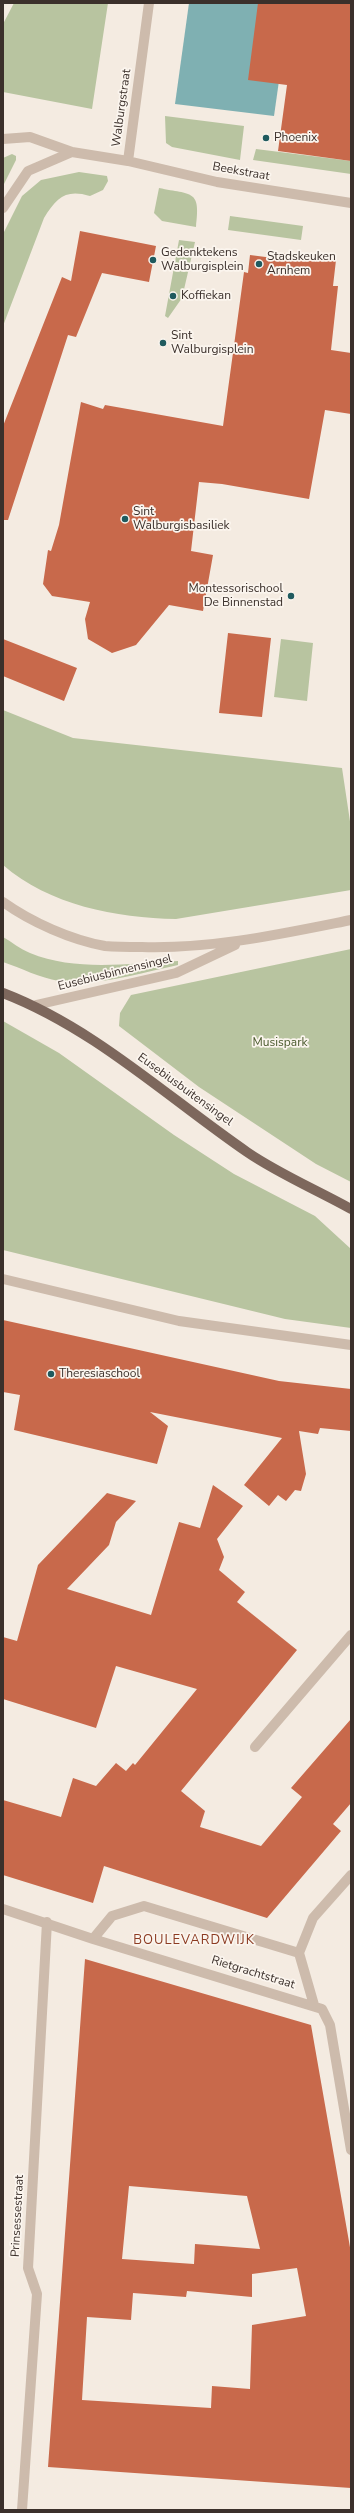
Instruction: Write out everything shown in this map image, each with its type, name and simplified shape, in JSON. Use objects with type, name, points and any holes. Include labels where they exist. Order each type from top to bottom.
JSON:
[{"type":"main road","name":"Eusebiusbuitensingel","points":[[3,993],[36,1005],[120,1058],[248,1153],[351,1208]]},
{"type":"street","name":"Walburgstraat","points":[[3,139],[30,137],[72,152],[128,161],[149,3]]},
{"type":"street","points":[[3,208],[28,171],[72,152]]},
{"type":"street","name":"Beekstraat","points":[[128,161],[242,187],[351,203]]},
{"type":"street","name":"Eusebiusbinnensingel","points":[[3,902],[18,912],[81,940],[106,946],[180,948],[242,942],[351,920]]},
{"type":"street","name":"Eusebiusbinnensingel","points":[[36,1005],[176,973],[242,942]]},
{"type":"street","points":[[3,1279],[179,1321],[351,1345]]},
{"type":"street","points":[[255,1747],[351,1635]]},
{"type":"street","points":[[351,1875],[313,1918],[299,1952],[314,2004],[322,2009],[330,2025],[351,2150]]},
{"type":"street","points":[[92,1939],[112,1916],[144,1906],[299,1952]]},
{"type":"street","name":"Rietgrachtstraat","points":[[3,1909],[46,1922],[92,1939],[314,2004]]},
{"type":"street","name":"Prinsessestraat","points":[[22,2510],[37,2294],[28,2268],[46,1922]]},
{"type":"green space","points":[[14,3],[108,3],[92,109],[3,92],[3,24]]},
{"type":"green space","points":[[165,116],[244,126],[240,160],[172,147],[166,143]]},
{"type":"green space","points":[[256,149],[351,161],[351,174],[253,160]]},
{"type":"green space","points":[[12,154],[16,156],[16,160],[3,186],[3,158]]},
{"type":"green space","points":[[79,172],[107,176],[108,181],[103,190],[90,196],[82,194],[68,194],[63,196],[53,205],[44,218],[3,326],[3,234],[22,196],[41,180]]},
{"type":"green space","points":[[159,188],[187,193],[192,196],[197,206],[196,227],[162,221],[154,213]]},
{"type":"green space","points":[[230,216],[303,226],[301,240],[228,230]]},
{"type":"green space","points":[[179,240],[195,242],[182,298],[168,318],[165,316]]},
{"type":"green space","points":[[281,639],[313,643],[307,701],[274,697]]},
{"type":"green space","points":[[3,710],[73,738],[342,768],[351,828],[351,890],[176,919],[130,916],[107,912],[84,907],[41,890],[21,879],[3,865]]},
{"type":"green space","points":[[3,937],[30,953],[66,963],[103,965],[178,961],[178,965],[103,981],[73,982],[52,980],[3,962]]},
{"type":"green space","name":"Musispark","points":[[351,949],[351,1182],[316,1164],[199,1087],[119,1026],[120,1013],[131,995]]},
{"type":"green space","points":[[3,1021],[59,1053],[174,1135],[234,1174],[315,1216],[351,1249],[351,1328],[285,1319],[3,1250]]},
{"type":"water","points":[[189,3],[290,3],[274,116],[175,104]]},
{"type":"building","points":[[258,3],[351,3],[351,161],[278,151],[287,85],[248,80]]},
{"type":"building","points":[[80,231],[156,246],[149,282],[102,273],[76,337],[68,335],[8,520],[3,520],[3,426],[62,277],[71,281]]},
{"type":"building","points":[[282,253],[336,260],[333,286],[338,286],[331,350],[351,353],[351,414],[325,410],[309,499],[222,484],[199,482],[191,551],[213,555],[203,611],[169,605],[136,645],[112,653],[88,639],[85,619],[90,602],[52,596],[43,584],[48,550],[51,551],[59,525],[81,402],[103,409],[105,405],[223,426],[244,272],[248,273],[250,255],[281,259]]},
{"type":"building","points":[[228,633],[271,638],[262,717],[219,713]]},
{"type":"building","points":[[3,639],[77,668],[64,701],[3,676]]},
{"type":"building","points":[[3,1320],[279,1381],[351,1389],[351,1431],[320,1428],[318,1434],[299,1431],[306,1474],[301,1491],[295,1490],[286,1501],[278,1495],[269,1506],[244,1485],[282,1438],[150,1412],[168,1426],[157,1464],[14,1430],[20,1395],[3,1392]]},
{"type":"building","points":[[213,1485],[243,1506],[217,1539],[224,1557],[219,1570],[245,1592],[237,1602],[297,1650],[181,1791],[205,1811],[200,1827],[261,1846],[302,1797],[291,1788],[351,1719],[351,1803],[333,1824],[341,1831],[267,1918],[104,1866],[93,1903],[3,1875],[3,1800],[61,1817],[73,1778],[96,1786],[116,1763],[126,1771],[133,1763],[135,1765],[197,1689],[116,1666],[96,1728],[3,1699],[3,1637],[17,1641],[38,1565],[107,1493],[136,1501],[116,1522],[109,1545],[67,1589],[151,1615],[179,1522],[200,1528]]},
{"type":"building","points":[[85,1959],[311,2025],[351,2253],[351,2488],[48,2467]],"holes":[[[129,2186],[247,2196],[260,2249],[195,2244],[194,2264],[122,2259]],[[297,2268],[306,2316],[252,2325],[250,2389],[212,2386],[211,2408],[82,2400],[87,2317],[131,2320],[133,2293],[186,2297],[187,2291],[252,2297],[252,2274]]]},
{"type":"place","name":"Phoenix","points":[[266,138]]},
{"type":"place","name":"Gedenktekens Walburgisplein","points":[[153,260]]},
{"type":"place","name":"Stadskeuken Arnhem","points":[[259,264]]},
{"type":"place","name":"Koffiekan","points":[[173,296]]},
{"type":"place","name":"Sint Walburgisplein","points":[[163,343]]},
{"type":"place","name":"Sint Walburgisbasiliek","points":[[125,519]]},
{"type":"place","name":"Montessorischool De Binnenstad","points":[[291,596]]},
{"type":"place","name":"Theresiaschool","points":[[51,1374]]},
{"type":"district","name":"BOULEVARDWIJK","points":[[194,1941]]}]
